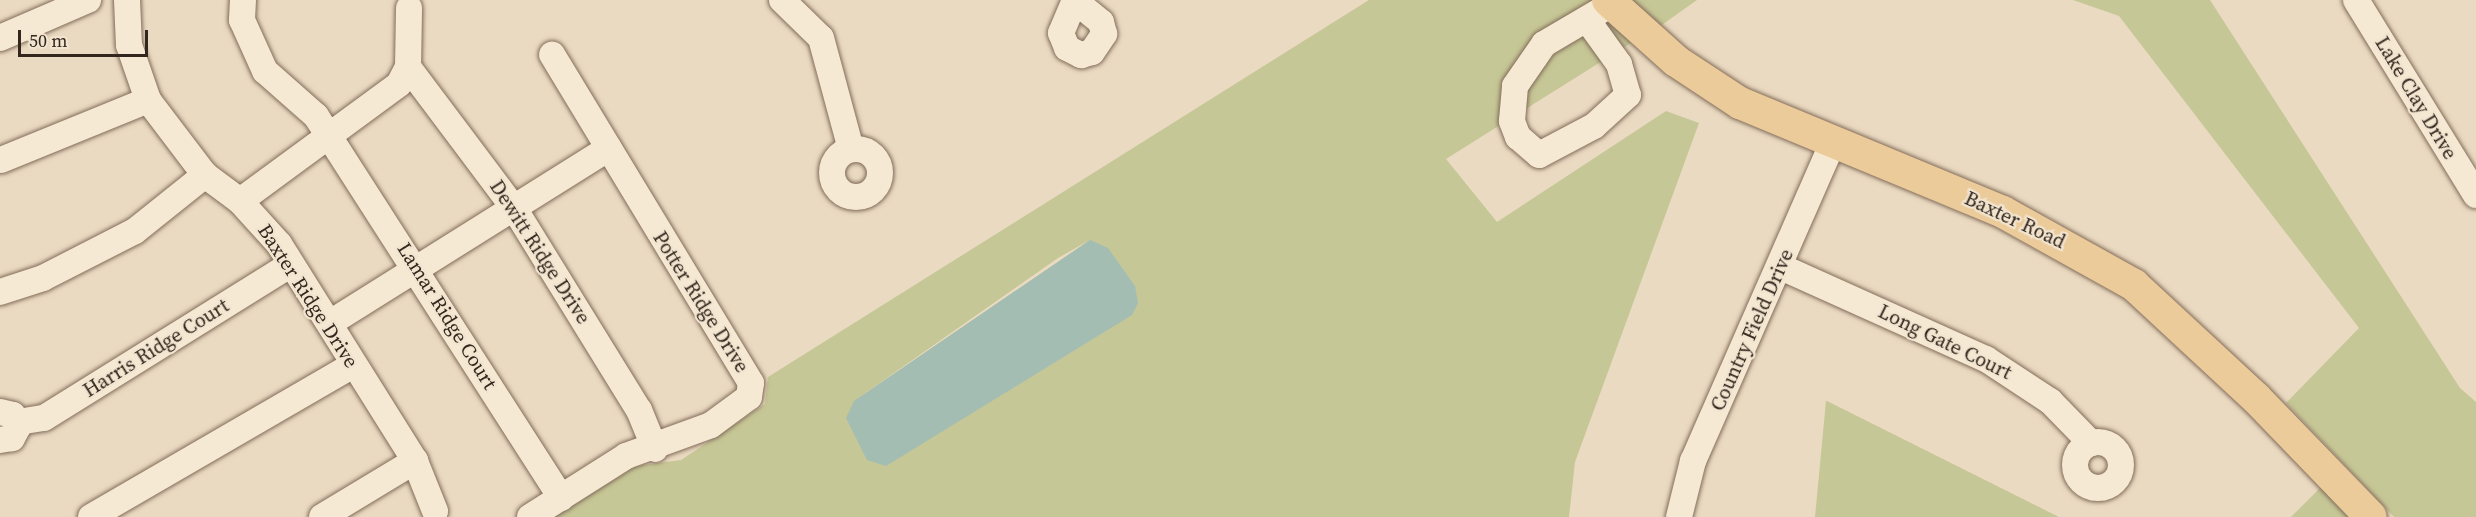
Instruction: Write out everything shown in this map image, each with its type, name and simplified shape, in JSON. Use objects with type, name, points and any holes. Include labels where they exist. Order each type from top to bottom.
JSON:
[{"type":"main road","name":"Baxter Road","points":[[1603,8],[1708,84],[1832,145],[2003,212],[2134,285],[2248,390],[2371,517]]},
{"type":"street","points":[[0,38],[88,0]]},
{"type":"street","name":"Baxter Ridge Drive","points":[[127,0],[129,45],[148,100],[205,176],[240,201],[279,243],[290,265],[330,323],[353,365],[416,461],[436,515]]},
{"type":"street","name":"Lamar Ridge Court","points":[[243,0],[242,20],[265,70],[316,116],[417,268],[561,498]]},
{"type":"street","points":[[782,0],[821,38],[851,149]]},
{"type":"street","name":"Lake Clay Drive","points":[[2356,0],[2476,195]]},
{"type":"street","points":[[240,201],[387,97],[408,67],[408,3]]},
{"type":"street","points":[[1603,8],[1628,95],[1594,126],[1539,154],[1518,138],[1512,121],[1515,87],[1544,44],[1603,8]]},
{"type":"street","name":"Potter Ridge Drive","points":[[530,517],[626,456],[655,449],[711,425],[749,397],[751,383],[552,55]]},
{"type":"street","name":"Dewitt Ridge Drive","points":[[408,67],[434,95],[514,208],[639,410],[655,449]]},
{"type":"street","points":[[0,166],[148,100]]},
{"type":"street","name":"Country Field Drive","points":[[1679,517],[1693,461],[1781,267],[1832,145]]},
{"type":"street","points":[[330,323],[609,148]]},
{"type":"street","points":[[0,292],[43,278],[135,231],[205,176]]},
{"type":"street","name":"Harris Ridge Court","points":[[6,425],[44,418],[290,265]]},
{"type":"street","name":"Long Gate Court","points":[[1781,267],[1986,359],[2050,401],[2091,442]]},
{"type":"street","points":[[91,517],[353,365]]},
{"type":"street","points":[[322,517],[416,461]]},
{"type":"green space","points":[[1369,0],[1591,0],[1631,43],[1446,159],[1497,222],[1666,111],[1699,123],[1575,462],[1569,517],[545,517],[628,467],[681,460],[765,404],[768,377]],"holes":[[[1090,240],[854,401],[1058,258]]]},
{"type":"green space","points":[[1629,0],[1697,0],[1659,27]]},
{"type":"green space","points":[[2073,0],[2210,0],[2460,388],[2476,402],[2476,517],[2394,517],[2286,403],[2359,328],[2119,16]]},
{"type":"green space","points":[[1827,401],[2059,517],[1815,517]]},
{"type":"green space","points":[[2323,485],[2353,517],[2291,517]]},
{"type":"shaded area","points":[[1090,240],[1108,248],[1135,286],[1138,303],[1132,315],[886,466],[867,460],[846,418],[854,401]]}]
